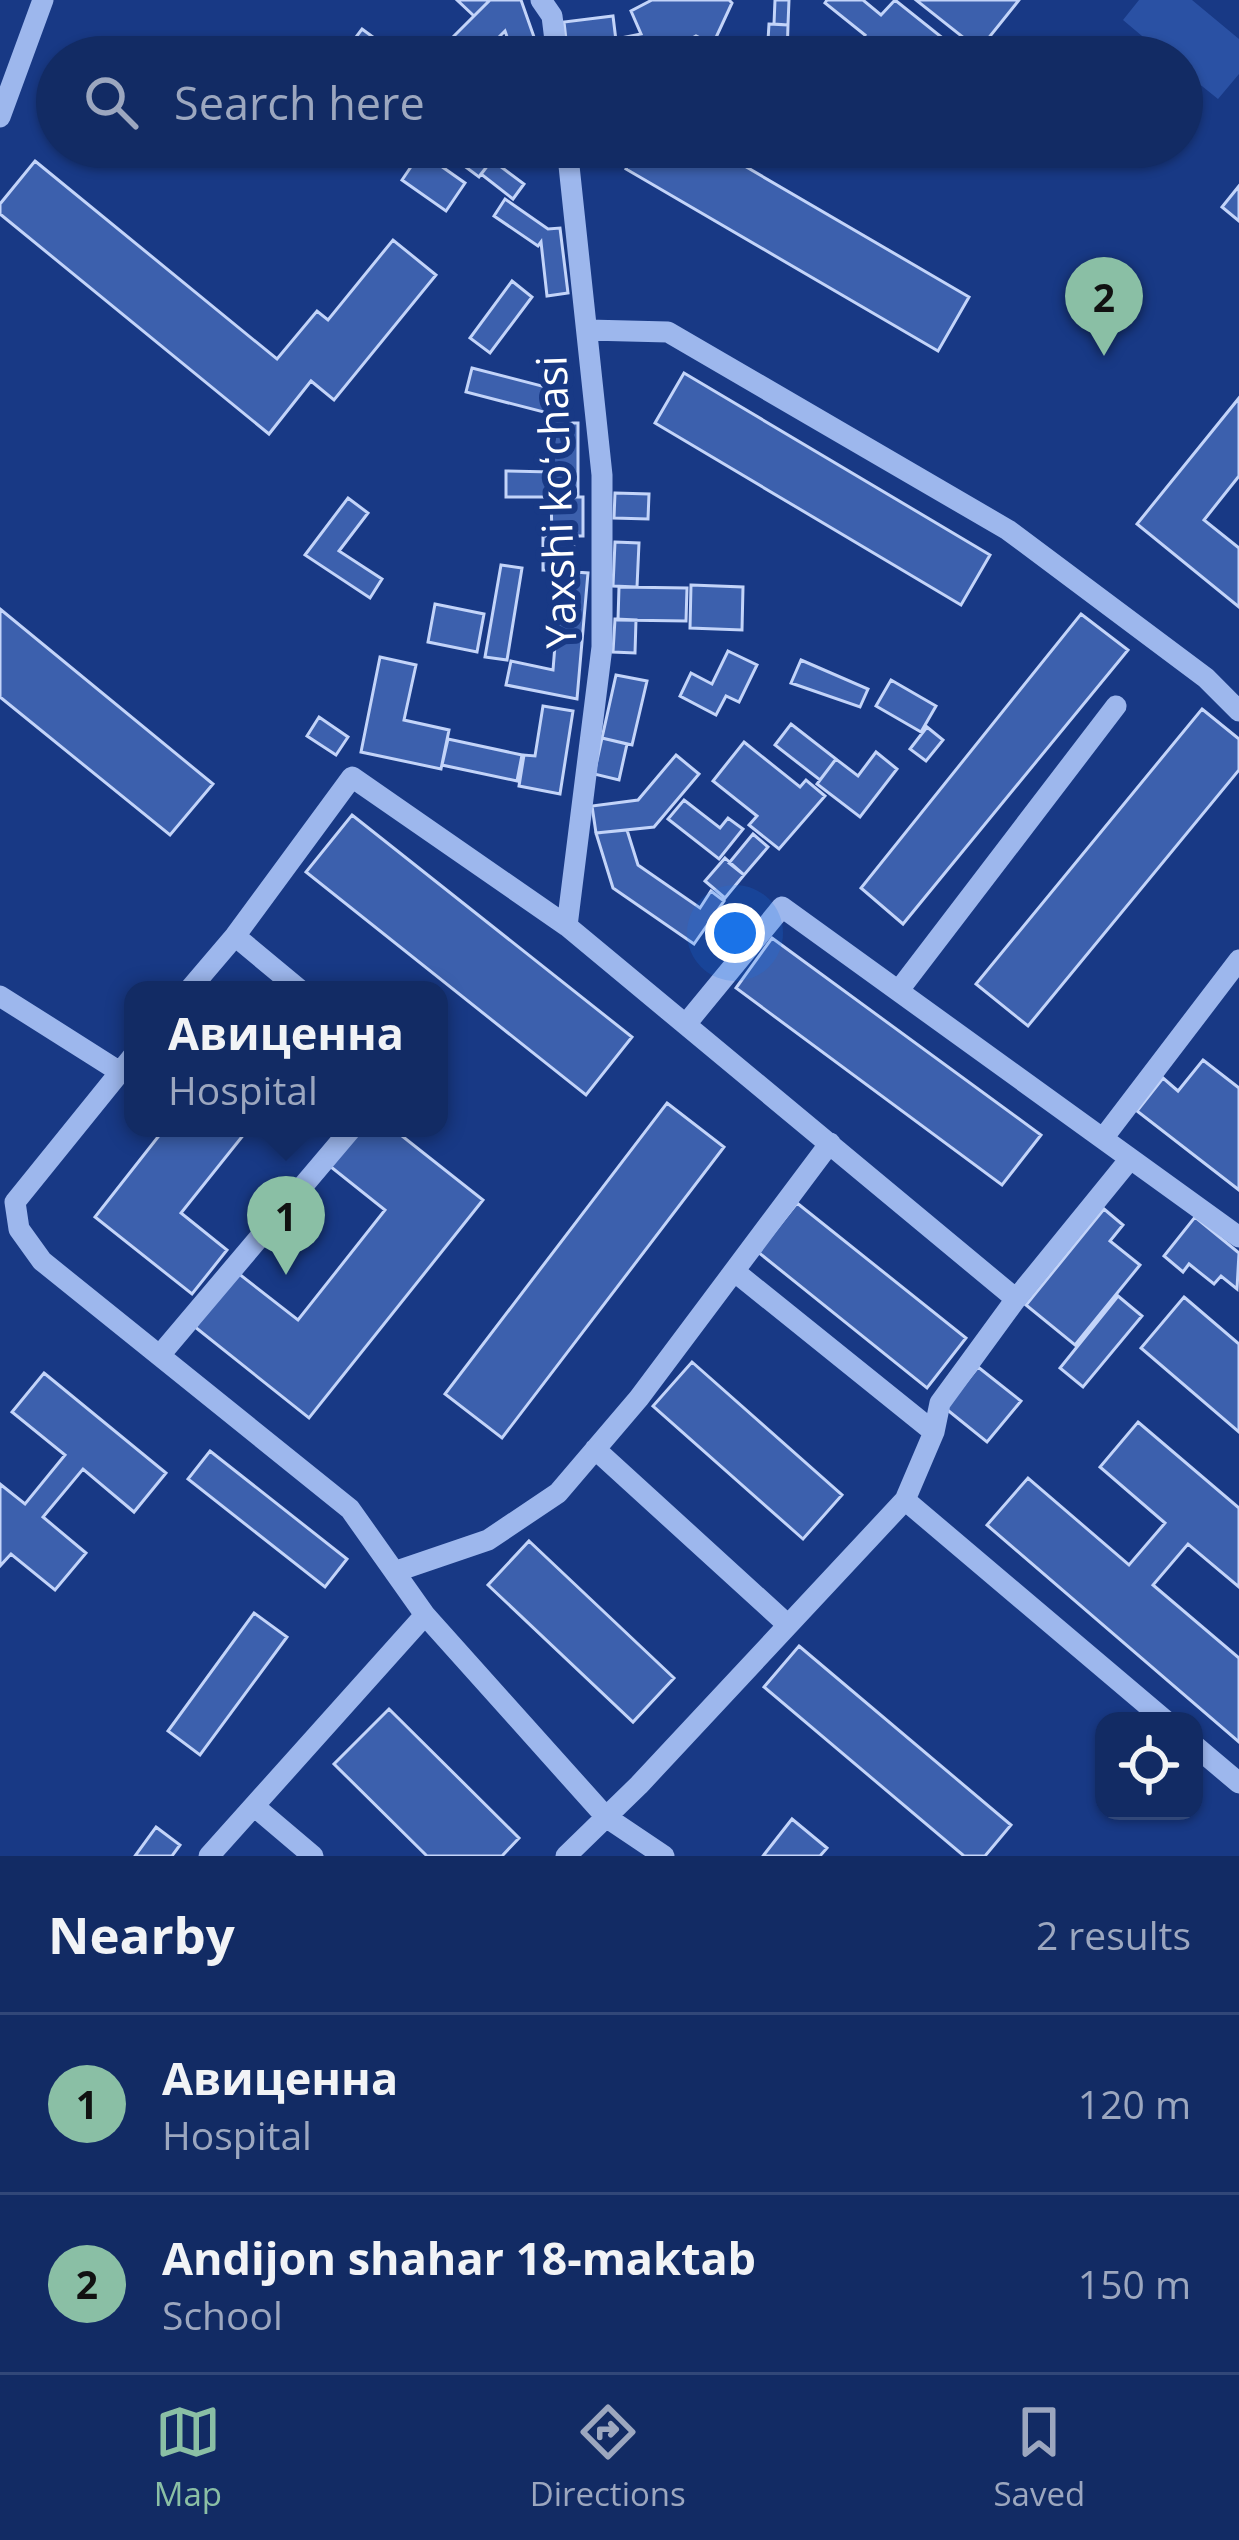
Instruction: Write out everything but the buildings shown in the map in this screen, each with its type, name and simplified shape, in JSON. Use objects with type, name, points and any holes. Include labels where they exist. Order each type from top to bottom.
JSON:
[{"type":"street","points":[[0,117],[43,0]]},
{"type":"street","points":[[541,0],[552,16],[554,36]]},
{"type":"street","name":"Yaxshi koʻchasi","points":[[566,926],[602,646],[602,476],[569,168]]},
{"type":"street","points":[[588,330],[668,332],[988,519],[1206,678],[1239,711]]},
{"type":"street","points":[[899,990],[1116,706]]},
{"type":"street","points":[[197,981],[352,777],[566,926],[1016,1299]]},
{"type":"street","points":[[686,1024],[782,907],[1239,1238]]},
{"type":"street","points":[[235,936],[289,981]]},
{"type":"street","points":[[1104,1137],[1239,960]]},
{"type":"street","points":[[0,996],[124,1063]]},
{"type":"street","points":[[124,1066],[15,1202],[19,1229],[42,1261],[350,1508],[424,1615],[606,1817],[664,1856]]},
{"type":"street","points":[[160,1355],[344,1137]]},
{"type":"street","points":[[397,1571],[488,1540],[558,1493],[639,1398],[830,1143]]},
{"type":"street","points":[[566,1856],[905,1500],[934,1432],[940,1402],[1016,1299],[1130,1160]]},
{"type":"street","points":[[734,1271],[934,1432]]},
{"type":"street","points":[[595,1449],[788,1625]]},
{"type":"street","points":[[905,1500],[1155,1712]]},
{"type":"street","points":[[209,1856],[424,1615]]},
{"type":"street","points":[[1203,1753],[1239,1783]]},
{"type":"street","points":[[254,1806],[314,1856]]},
{"type":"shaded area","points":[[1139,0],[1192,0],[1239,39],[1239,74],[1218,99],[1203,87],[1203,36],[1142,36],[1123,20]]},
{"type":"place","name":"Andijon shahar 18-maktab","points":[[1104,356]]},
{"type":"place","name":"Авиценна","points":[[286,1275]]}]
